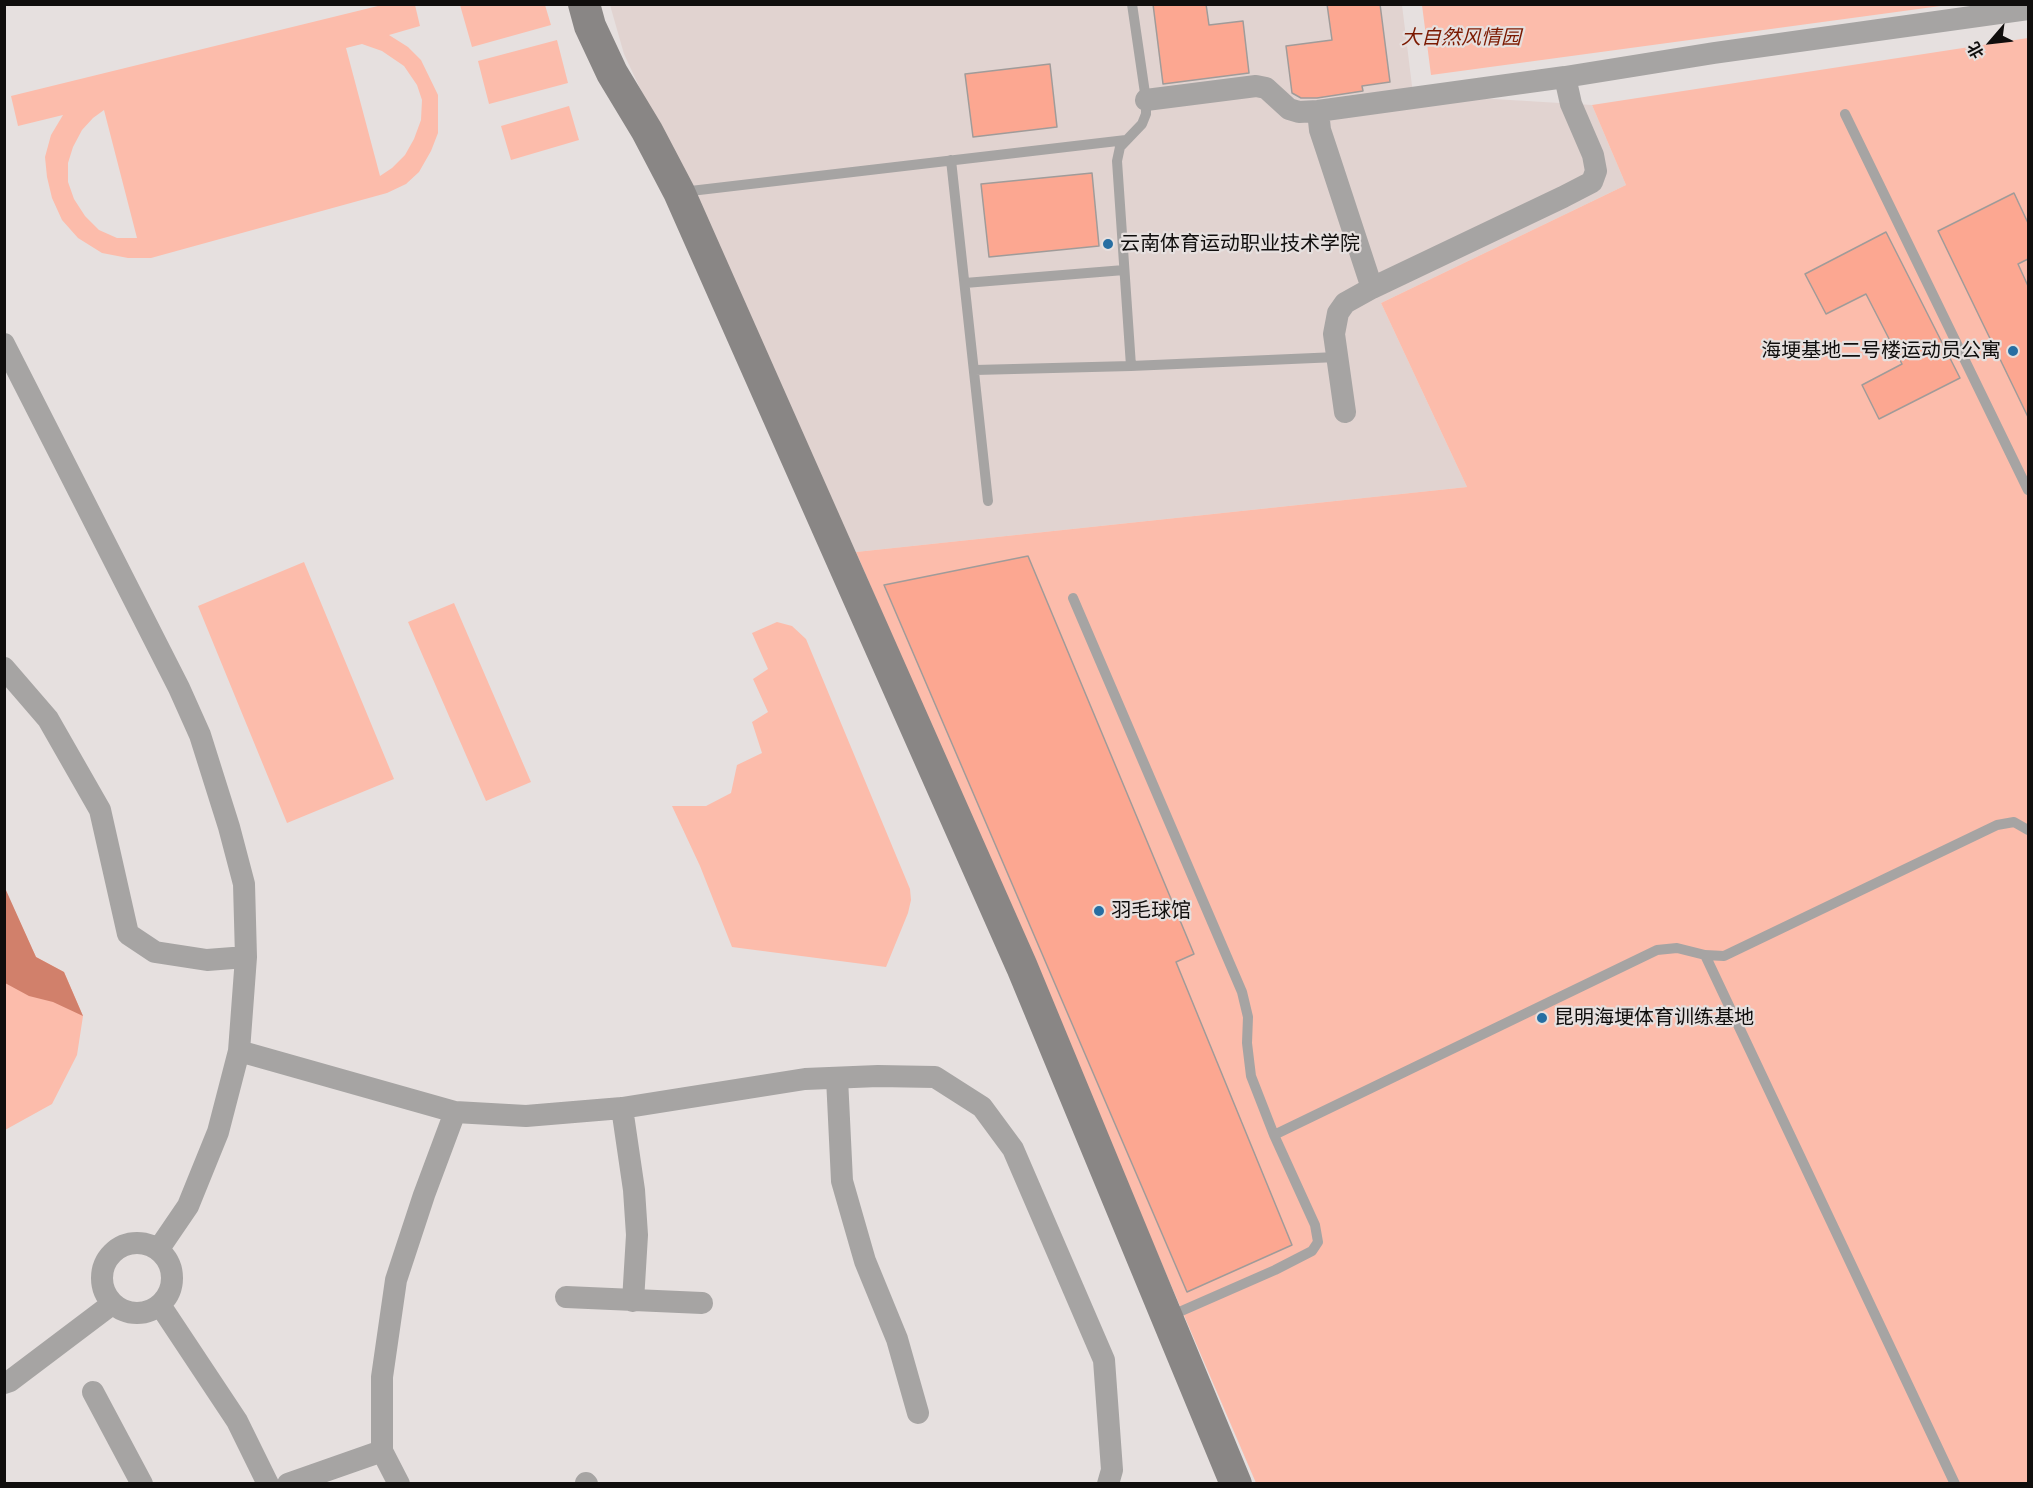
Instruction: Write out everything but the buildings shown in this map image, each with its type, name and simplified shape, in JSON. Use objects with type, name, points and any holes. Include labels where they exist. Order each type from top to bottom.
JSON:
[{"type":"street","points":[[584,4],[590,26],[612,73],[647,131],[678,192],[1022,967],[1236,1484]]},
{"type":"street","points":[[1146,100],[1256,86],[1266,88],[1289,109],[1299,112],[1318,111],[2028,9]]},
{"type":"street","points":[[1345,412],[1334,334],[1338,313],[1345,303],[1592,182],[1596,171],[1593,155],[1571,104],[1564,77]]},
{"type":"street","points":[[1318,111],[1320,130],[1372,288]]},
{"type":"street","points":[[4,344],[137,603],[200,735],[244,884],[246,957],[240,1052],[218,1132],[188,1206],[158,1250]]},
{"type":"street","points":[[4,668],[48,719],[100,810],[128,934],[155,952],[207,960],[246,957]]},
{"type":"street","points":[[240,1052],[455,1112],[526,1116],[622,1108],[805,1079],[878,1076],[936,1077],[982,1107],[1013,1149],[1104,1360],[1112,1470],[1107,1484]]},
{"type":"street","points":[[837,1078],[842,1181],[866,1261],[897,1340],[918,1413]]},
{"type":"street","points":[[622,1108],[636,1212],[633,1301]]},
{"type":"street","points":[[399,1484],[382,1450],[382,1377],[396,1280],[455,1112]]},
{"type":"street","points":[[131,1243],[150,1245],[158,1250],[165,1256],[172,1273],[170,1291],[160,1305],[153,1310],[136,1314],[119,1309],[112,1304],[102,1287],[101,1277],[107,1259],[113,1251],[131,1243]]},
{"type":"street","points":[[566,1297],[702,1303]]},
{"type":"street","points":[[4,1383],[10,1381],[112,1304]]},
{"type":"street","points":[[160,1305],[237,1421],[268,1484]]},
{"type":"street","points":[[93,1392],[141,1484]]},
{"type":"street","points":[[288,1484],[382,1450]]},
{"type":"lane","points":[[1131,366],[1117,161],[1120,147],[1142,124],[1146,114],[1132,4]]},
{"type":"lane","points":[[1845,114],[2024,467],[2028,490]]},
{"type":"lane","points":[[678,192],[1126,140]]},
{"type":"lane","points":[[951,160],[988,501]]},
{"type":"lane","points":[[965,283],[1124,270]]},
{"type":"lane","points":[[975,370],[1337,357]]},
{"type":"lane","points":[[1073,598],[1242,992],[1248,1017],[1247,1043],[1251,1076],[1314,1225],[1318,1242],[1312,1251],[1275,1270],[1167,1318]]},
{"type":"lane","points":[[1274,1135],[1657,950],[1677,948],[1705,955],[1724,956],[1997,825],[2014,822],[2028,830]]},
{"type":"lane","points":[[1705,955],[1955,1484]]},
{"type":"shaded area","name":"云南体育运动职业技术学院","points":[[610,5],[1402,5],[1413,94],[1592,105],[1626,185],[1381,303],[1467,487],[856,552],[624,54]]},
{"type":"shaded area","points":[[5,888],[36,957],[64,972],[83,1016],[53,1002],[29,996],[5,983]]},
{"type":"green space","name":"大自然风情园","points":[[1422,4],[1948,5],[1431,75]]},
{"type":"green space","points":[[382,5],[415,5],[420,26],[389,35],[408,47],[421,60],[438,95],[438,133],[419,172],[406,184],[387,193],[151,258],[128,258],[102,253],[78,238],[62,220],[52,198],[45,157],[51,135],[63,115],[18,126],[11,96]],"holes":[[[362,44],[382,51],[404,66],[417,85],[422,100],[421,120],[414,139],[405,155],[380,176],[346,48]],[[104,110],[137,238],[117,238],[99,230],[85,216],[74,199],[68,182],[68,163],[73,147],[82,130]]]},
{"type":"green space","points":[[460,5],[545,5],[551,25],[472,47]]},
{"type":"green space","name":"昆明海埂体育训练基地","points":[[2028,38],[2028,1483],[1256,1483],[856,552],[1467,487],[1381,303],[1626,185],[1592,105]]},
{"type":"green space","points":[[557,40],[568,83],[489,104],[478,61]]},
{"type":"green space","points":[[569,106],[579,140],[511,160],[501,126]]},
{"type":"green space","points":[[304,562],[394,779],[287,823],[198,606]]},
{"type":"green space","points":[[454,603],[531,782],[486,801],[408,622]]},
{"type":"green space","points":[[777,622],[792,626],[806,639],[910,889],[911,900],[908,913],[886,967],[732,947],[700,866],[672,806],[706,806],[731,793],[737,765],[762,753],[752,722],[768,712],[753,679],[768,669],[752,633]]},
{"type":"green space","points":[[4,888],[36,957],[64,972],[83,1016],[77,1055],[52,1104],[5,1130]]},
{"type":"place","name":"云南体育运动职业技术学院","points":[[1108,244]]},
{"type":"place","name":"海埂基地二号楼运动员公寓","points":[[2013,351]]},
{"type":"place","name":"羽毛球馆","points":[[1099,911]]},
{"type":"place","name":"昆明海埂体育训练基地","points":[[1542,1018]]}]
